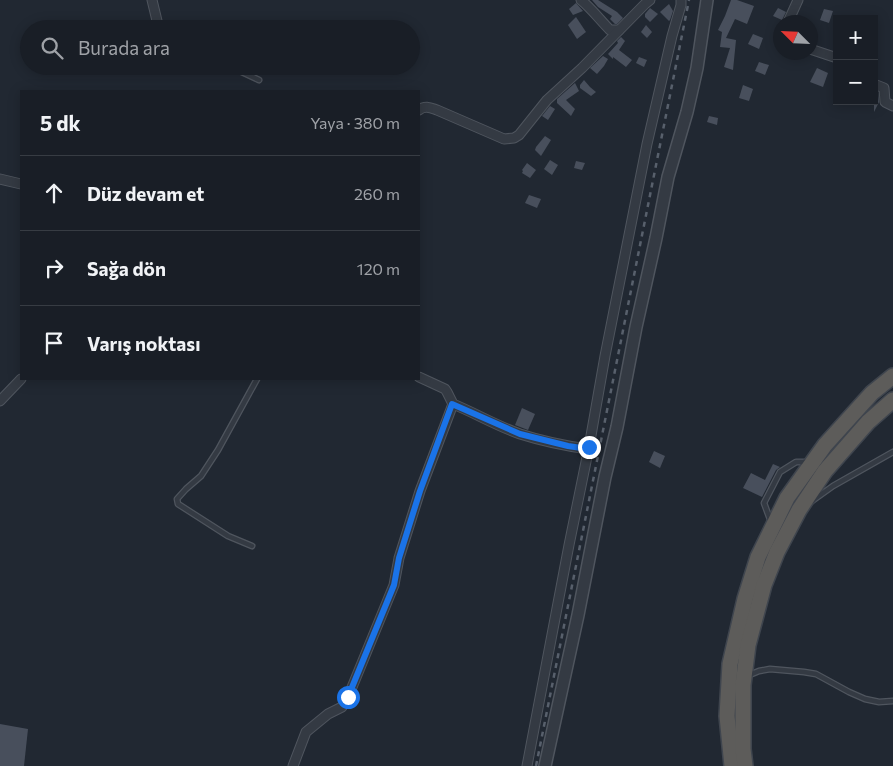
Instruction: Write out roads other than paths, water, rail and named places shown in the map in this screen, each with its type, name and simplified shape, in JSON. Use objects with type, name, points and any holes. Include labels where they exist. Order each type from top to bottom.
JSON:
[{"type":"highway","points":[[732,766],[727,716],[730,664],[744,599],[758,557],[787,498],[825,445],[872,393],[893,376]]},
{"type":"highway","points":[[745,766],[743,749],[744,676],[748,645],[764,586],[777,552],[799,510],[825,472],[868,422],[893,400]]},
{"type":"street","points":[[152,0],[156,20]]},
{"type":"street","points":[[581,0],[591,7],[610,30],[619,30]]},
{"type":"street","points":[[420,109],[428,107],[504,138],[514,138],[520,134],[547,100],[650,0]]},
{"type":"street","points":[[527,766],[647,144],[681,0]]},
{"type":"street","points":[[545,766],[668,177],[687,112],[697,68],[707,0]]},
{"type":"street","points":[[791,15],[798,0]]},
{"type":"street","points":[[818,51],[833,57]]},
{"type":"street","points":[[878,86],[884,88],[885,102],[893,106]]},
{"type":"street","points":[[0,179],[20,184]]},
{"type":"street","points":[[293,766],[306,732],[328,714],[342,707],[348,697],[394,585],[399,558],[420,491],[452,404],[448,392],[441,386],[420,377]]},
{"type":"street","points":[[0,401],[20,380]]},
{"type":"street","points":[[452,404],[520,434],[588,449]]},
{"type":"lane","points":[[248,75],[259,80]]},
{"type":"lane","points":[[252,546],[228,536],[178,504],[177,499],[201,476],[257,380]]},
{"type":"lane","points":[[799,510],[833,486],[893,452]]},
{"type":"lane","points":[[773,526],[764,503],[780,472],[796,462],[813,462]]},
{"type":"lane","points":[[744,676],[770,669],[816,674],[865,699],[878,702],[893,701]]},
{"type":"railway","points":[[536,766],[689,0]]}]
